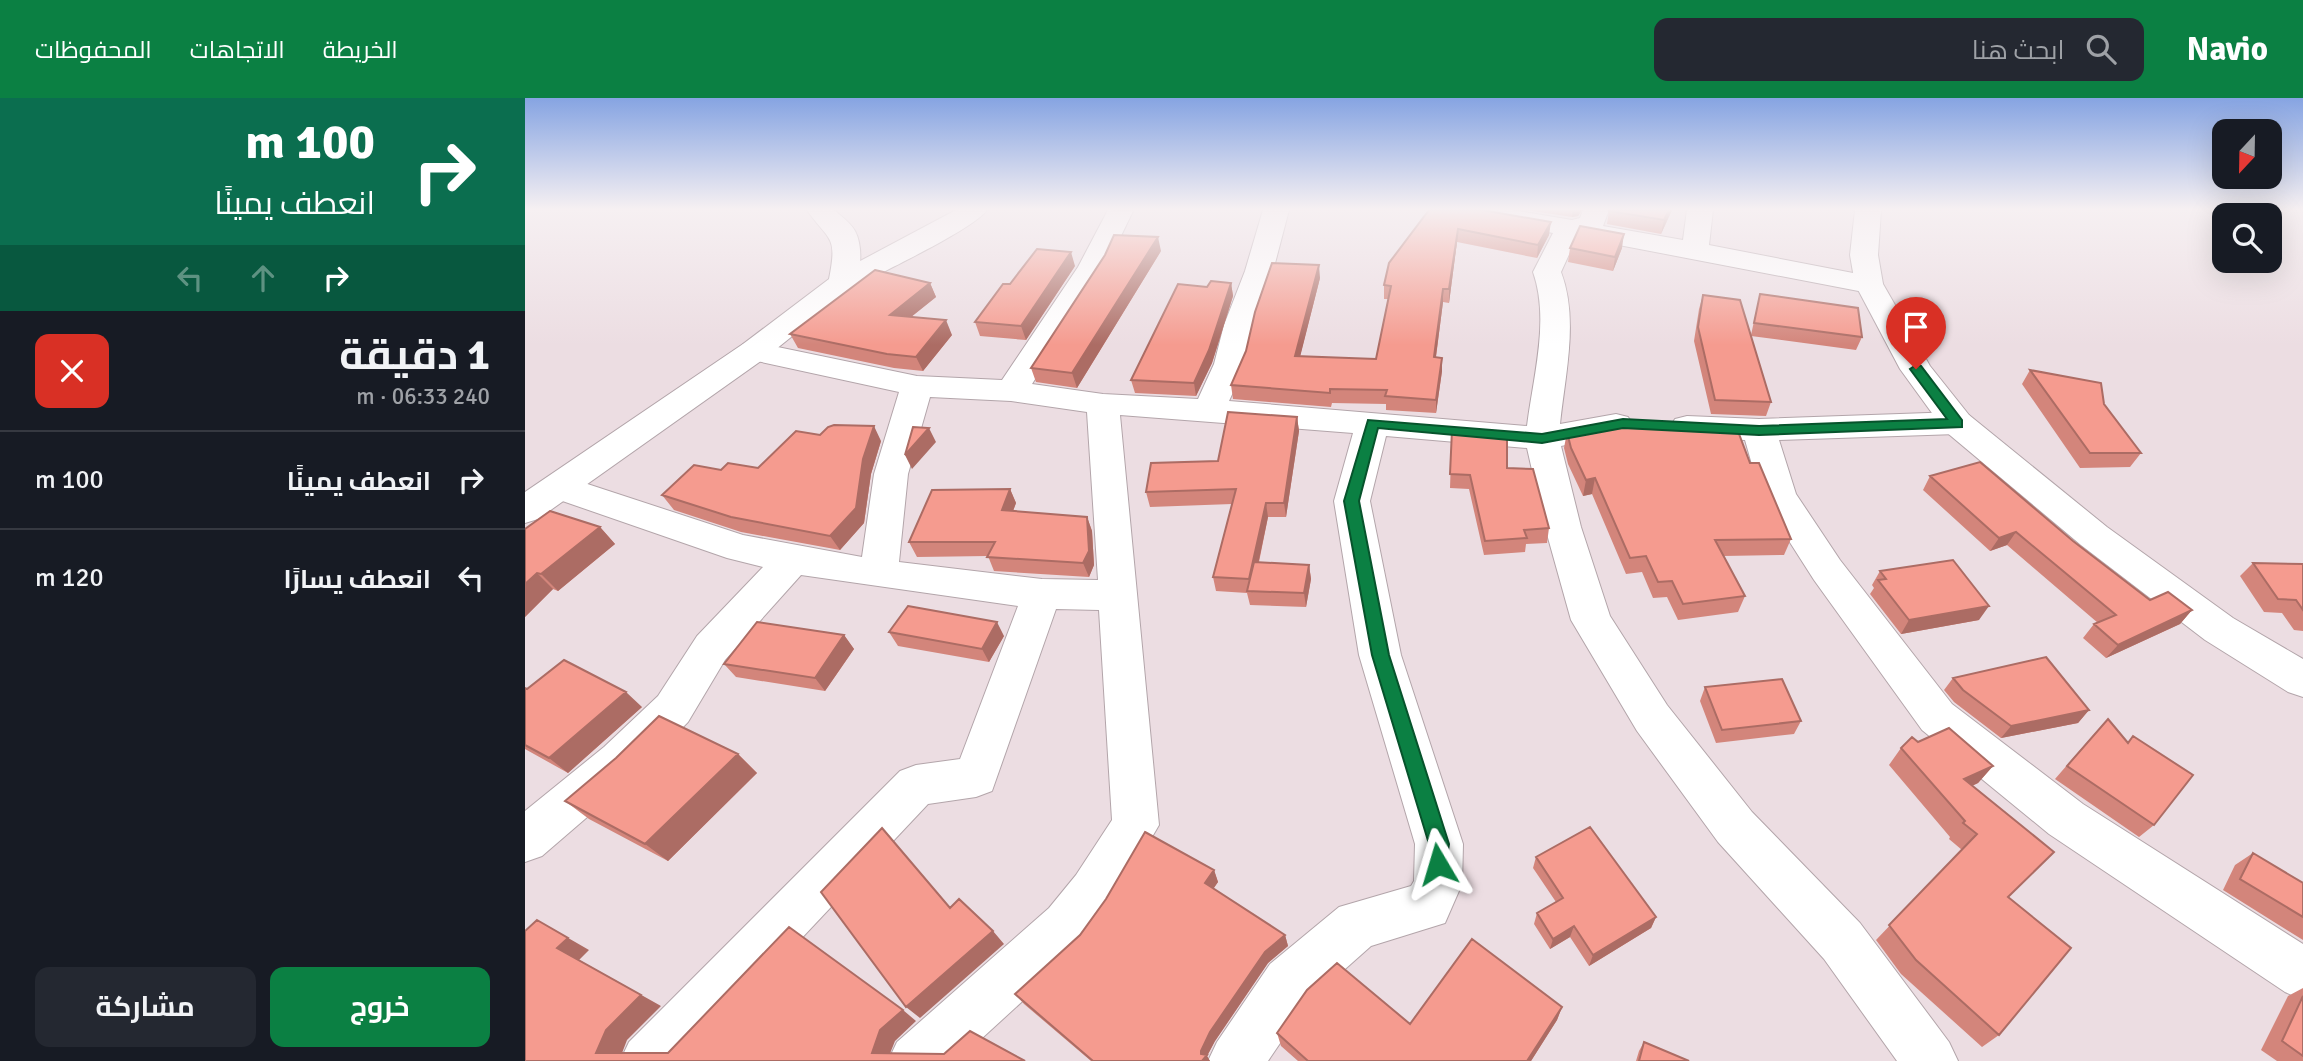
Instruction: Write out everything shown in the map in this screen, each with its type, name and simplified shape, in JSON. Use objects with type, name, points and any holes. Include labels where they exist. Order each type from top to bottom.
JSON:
[{"type":"street","points":[[842,282],[847,255]]},
{"type":"street","points":[[525,510],[754,351],[842,282],[893,255]]},
{"type":"street","points":[[1011,391],[1098,255]]},
{"type":"street","points":[[1209,410],[1230,364],[1263,255]]},
{"type":"street","points":[[1555,255],[1547,272],[1553,291],[1555,326],[1542,438],[1563,527],[1591,620],[1652,718],[1735,827],[1842,941],[1930,1061]]},
{"type":"street","points":[[1720,255],[1869,285]]},
{"type":"street","points":[[1864,255],[1869,285],[1916,369],[1957,424],[2094,536],[2219,629],[2303,680]]},
{"type":"street","points":[[754,351],[917,386],[1011,391],[1103,404],[1209,410],[1542,438],[1623,424],[1759,430],[1957,424]]},
{"type":"street","points":[[879,574],[891,474],[917,386]]},
{"type":"street","points":[[916,1061],[1067,926],[1093,892],[1136,825],[1103,404]]},
{"type":"street","points":[[1236,1061],[1289,983],[1357,925],[1427,906],[1438,884],[1439,844],[1380,655],[1352,501],[1372,423]]},
{"type":"street","points":[[1759,430],[1779,496],[1827,570],[1937,717],[2066,819],[2303,974]]},
{"type":"street","points":[[560,487],[727,544],[793,560],[879,574],[1042,594],[1120,596]]},
{"type":"street","points":[[525,840],[621,761],[673,709],[711,648],[793,560]]},
{"type":"street","points":[[648,1061],[916,785],[976,777],[1042,594]]},
{"type":"building","points":[[1032,255],[1069,255],[1021,326],[975,322],[1003,284],[1010,284]]},
{"type":"building","points":[[1105,255],[1147,255],[1072,373],[1031,368]]},
{"type":"building","points":[[1395,255],[1454,255],[1449,289],[1443,289],[1434,357],[1442,358],[1436,400],[1385,396],[1387,390],[1330,389],[1330,393],[1231,385],[1246,351],[1255,312],[1272,263],[1319,265],[1295,356],[1376,359],[1391,286],[1384,285],[1389,263]]},
{"type":"building","points":[[875,270],[930,283],[890,315],[946,320],[916,357],[887,354],[790,334]]},
{"type":"building","points":[[1211,281],[1231,283],[1209,350],[1194,383],[1131,380],[1178,284],[1207,287]]},
{"type":"building","points":[[1760,294],[1858,308],[1862,337],[1754,323]]},
{"type":"building","points":[[1703,295],[1740,300],[1771,402],[1715,400],[1698,327]]},
{"type":"building","points":[[2030,370],[2101,383],[2104,404],[2141,453],[2090,453]]},
{"type":"building","points":[[1228,412],[1297,417],[1284,503],[1266,503],[1249,579],[1213,577],[1236,489],[1146,492],[1151,463],[1218,461]]},
{"type":"building","points":[[1627,421],[1736,426],[1750,463],[1759,463],[1791,539],[1715,540],[1745,596],[1683,604],[1672,581],[1658,582],[1646,556],[1630,558],[1595,478],[1586,480],[1571,448],[1567,432]]},
{"type":"building","points":[[834,425],[874,426],[863,459],[856,508],[830,536],[731,517],[662,495],[694,465],[721,470],[728,463],[758,468],[796,431],[820,435]]},
{"type":"building","points":[[913,427],[929,428],[905,455]]},
{"type":"building","points":[[1452,430],[1507,434],[1507,468],[1533,469],[1549,528],[1524,530],[1527,538],[1485,541],[1470,475],[1450,474]]},
{"type":"building","points":[[1980,462],[2073,541],[2150,600],[2168,592],[2192,610],[2118,645],[2094,624],[2116,615],[2016,532],[1999,538],[1930,476]]},
{"type":"building","points":[[1010,489],[1002,510],[1087,517],[1089,551],[1083,563],[987,557],[995,542],[909,542],[932,490]]},
{"type":"building","points":[[550,511],[600,527],[525,584],[525,529]]},
{"type":"building","points":[[1953,560],[1989,606],[1909,620],[1878,580],[1886,579],[1880,571]]},
{"type":"building","points":[[1254,562],[1309,565],[1304,593],[1247,591]]},
{"type":"building","points":[[2253,563],[2303,564],[2303,610],[2296,600],[2278,599]]},
{"type":"building","points":[[908,606],[997,622],[982,649],[889,632]]},
{"type":"building","points":[[757,622],[844,635],[815,678],[724,664]]},
{"type":"building","points":[[2046,657],[2089,710],[2011,726],[1963,690],[1953,678]]},
{"type":"building","points":[[564,660],[626,692],[549,758],[525,745],[525,688]]},
{"type":"building","points":[[1782,679],[1801,721],[1722,730],[1705,687]]},
{"type":"building","points":[[659,716],[738,754],[645,844],[565,801],[616,758]]},
{"type":"building","points":[[2108,719],[2128,743],[2133,736],[2193,775],[2154,825],[2067,766]]},
{"type":"building","points":[[1949,728],[1993,766],[1964,779],[2054,852],[2008,897],[2071,948],[1999,1035],[1916,960],[1889,925],[1977,834],[1963,823],[1965,821],[1901,748],[1912,737],[1918,742]]},
{"type":"building","points":[[1590,827],[1656,917],[1593,955],[1574,926],[1553,939],[1537,913],[1563,898],[1536,857]]},
{"type":"building","points":[[882,828],[950,908],[959,899],[993,931],[906,1007],[821,892]]},
{"type":"building","points":[[1145,832],[1214,870],[1205,883],[1285,935],[1265,952],[1210,1032],[1201,1051],[1201,1054],[1207,1055],[1202,1061],[1093,1061],[1015,994],[1080,935],[1106,899]]},
{"type":"building","points":[[2253,853],[2303,883],[2303,917],[2240,879]]},
{"type":"building","points":[[537,920],[568,938],[557,948],[641,995],[606,1030],[596,1053],[668,1053],[789,927],[903,1010],[880,1030],[872,1053],[944,1054],[970,1031],[1025,1061],[525,1061],[525,931]]},
{"type":"building","points":[[1472,939],[1562,1007],[1527,1061],[1308,1061],[1277,1033],[1307,990],[1337,963],[1410,1024]]},
{"type":"building","points":[[2303,996],[2303,1056],[2282,1041]]},
{"type":"building","points":[[1644,1042],[1689,1061],[1639,1061]]},
{"type":"route","points":[[1438,864],[1439,844],[1380,655],[1352,501],[1372,423],[1542,438],[1623,424],[1759,430],[1957,424],[1916,369]]}]
